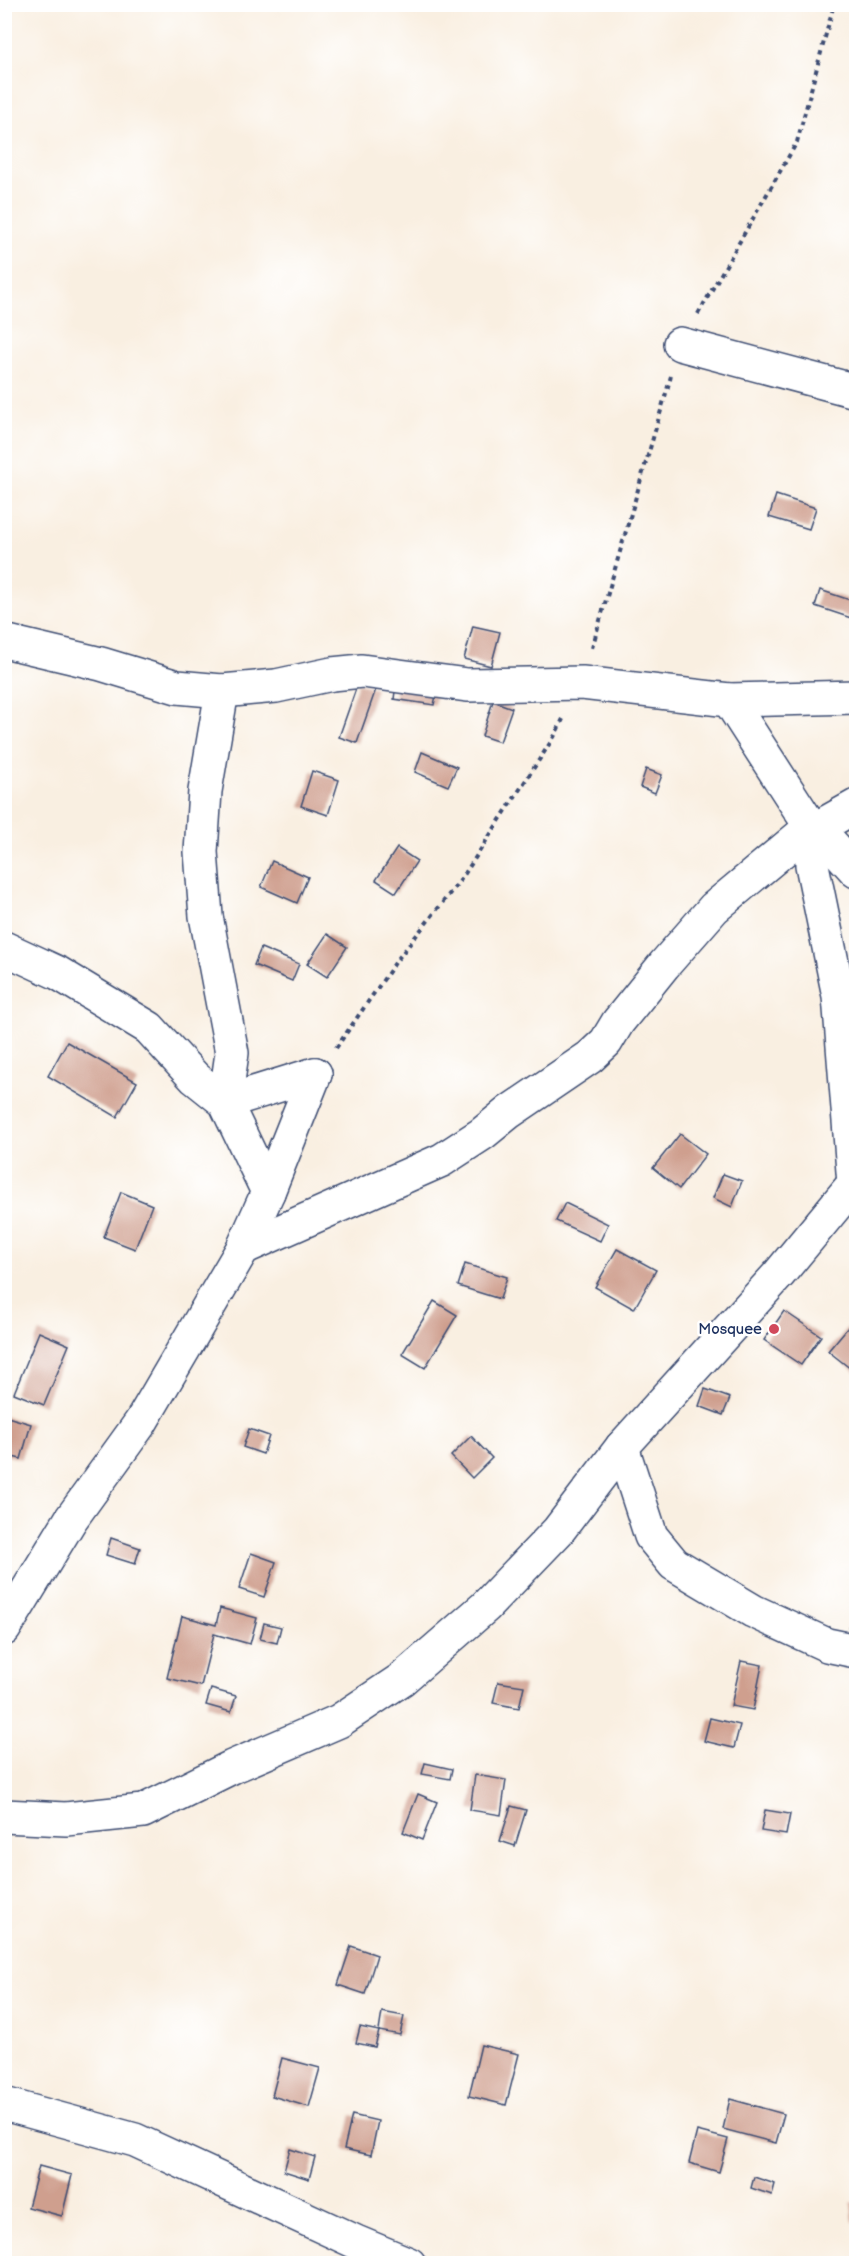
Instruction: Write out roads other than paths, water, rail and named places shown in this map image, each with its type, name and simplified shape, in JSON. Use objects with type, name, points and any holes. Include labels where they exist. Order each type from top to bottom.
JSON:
[{"type":"street","points":[[680,344],[856,391]]},
{"type":"street","points":[[4,641],[101,664],[177,687],[222,691],[276,686],[332,674],[362,671],[467,685],[582,683],[729,700],[856,697]]},
{"type":"street","points":[[222,691],[205,791],[201,852],[206,916],[216,980],[232,1053],[225,1102]]},
{"type":"street","points":[[729,700],[814,827],[856,871]]},
{"type":"street","points":[[243,1248],[442,1160],[590,1057],[606,1042],[618,1022],[714,908],[814,827],[856,806]]},
{"type":"street","points":[[4,1816],[66,1819],[143,1811],[242,1763],[339,1721],[402,1679],[485,1607],[558,1532],[622,1447],[779,1274],[856,1184],[839,996],[812,866],[814,827]]},
{"type":"street","points":[[4,948],[58,973],[149,1028],[195,1078],[225,1102],[268,1192]]},
{"type":"street","points":[[4,1629],[71,1519],[141,1422],[243,1248],[315,1074],[225,1102]]},
{"type":"street","points":[[622,1447],[651,1536],[674,1564],[753,1611],[826,1645],[856,1651]]},
{"type":"street","points":[[4,2104],[135,2140],[259,2195],[356,2242],[409,2264]]},
{"type":"place","name":"Mosquee","points":[[774,1329]]}]
